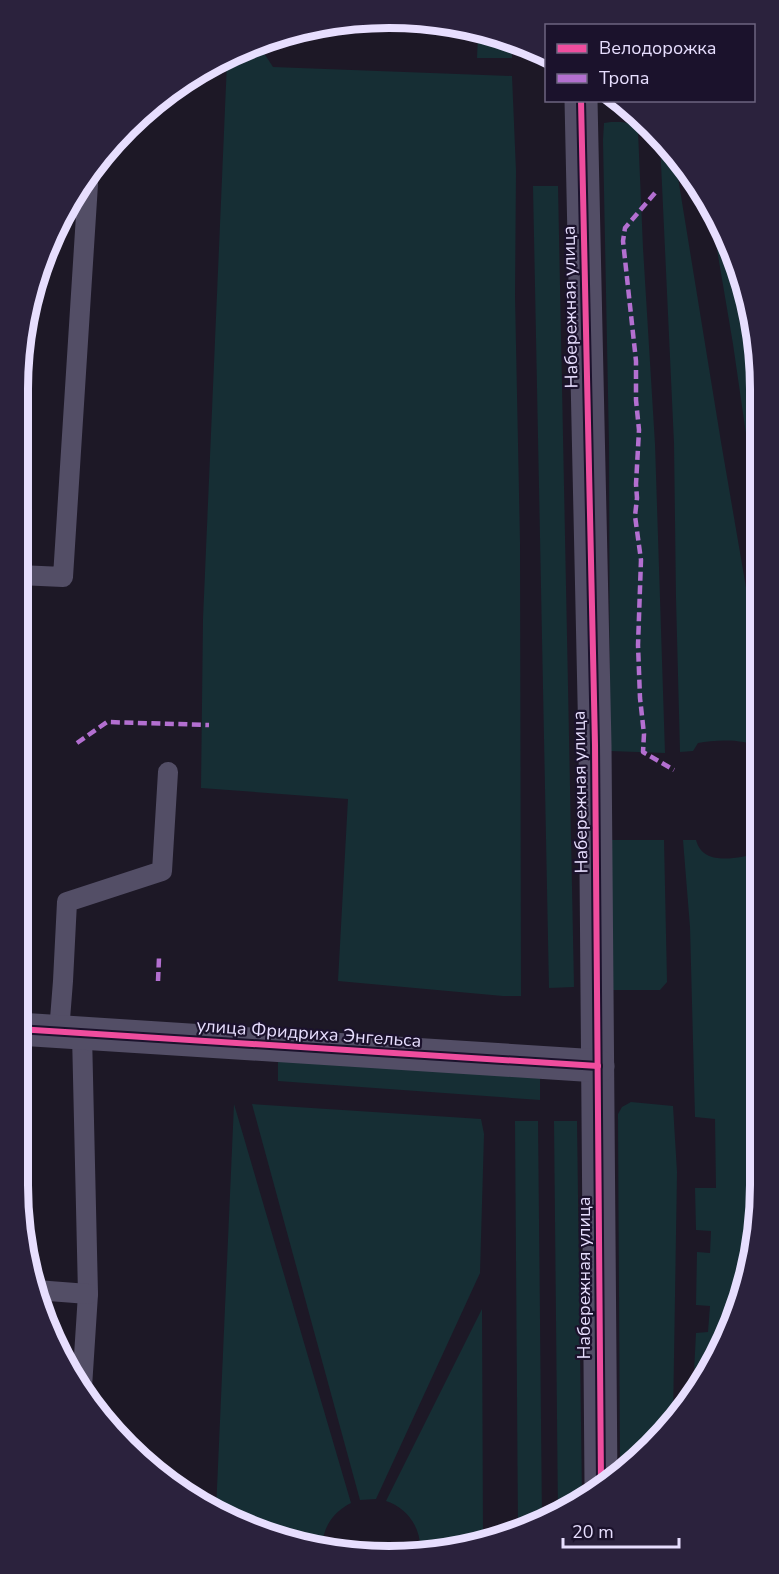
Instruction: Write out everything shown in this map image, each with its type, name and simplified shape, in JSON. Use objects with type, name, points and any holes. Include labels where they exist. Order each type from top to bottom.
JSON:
[{"type":"street","name":"Набережная улица","points":[[581,102],[596,745],[601,1477]]},
{"type":"street","name":"улица Фридриха Энгельса","points":[[28,1030],[598,1066]]},
{"type":"lane","points":[[28,575],[63,577],[88,191]]},
{"type":"lane","points":[[83,1375],[88,1294],[70,1033],[63,981],[67,902],[162,871],[168,772]]},
{"type":"lane","points":[[45,1291],[88,1294]]},
{"type":"green space","points":[[478,40],[512,50],[512,58],[477,58]]},
{"type":"green space","points":[[263,52],[273,67],[512,76],[516,171],[515,296],[520,542],[521,996],[338,981],[348,799],[201,788],[203,619],[227,68]]},
{"type":"green space","points":[[604,123],[632,125],[638,131],[655,444],[665,753],[610,751],[609,444],[603,140]]},
{"type":"green space","points":[[660,150],[677,171],[750,611],[750,744],[738,741],[698,743],[693,751],[680,752],[674,443]]},
{"type":"green space","points":[[533,186],[558,186],[574,987],[549,988]]},
{"type":"green space","points":[[714,232],[731,273],[744,319],[750,366],[750,462]]},
{"type":"green space","points":[[607,840],[664,840],[667,982],[660,990],[609,990]]},
{"type":"green space","points":[[683,840],[696,840],[700,849],[713,857],[732,858],[750,855],[750,1208],[744,1255],[731,1301],[713,1344],[698,1371],[694,1372],[696,1333],[708,1332],[710,1306],[696,1305],[697,1252],[710,1253],[711,1231],[696,1230],[695,1188],[716,1188],[715,1119],[695,1117],[690,927]]},
{"type":"green space","points":[[278,1057],[540,1070],[540,1100],[278,1081]]},
{"type":"green space","points":[[631,1102],[673,1106],[677,1172],[673,1408],[645,1440],[620,1462],[618,1114],[622,1107]]},
{"type":"green space","points":[[234,1104],[351,1503],[334,1516],[326,1528],[323,1540],[273,1526],[216,1501]]},
{"type":"green space","points":[[252,1104],[481,1119],[484,1134],[480,1273],[376,1499],[360,1500]]},
{"type":"green space","points":[[515,1121],[538,1121],[542,1511],[518,1522]]},
{"type":"green space","points":[[554,1121],[577,1121],[582,1490],[558,1503]]},
{"type":"green space","points":[[482,1309],[483,1533],[460,1539],[420,1544],[419,1535],[412,1520],[401,1509],[386,1501]]},
{"type":"marked path","points":[[655,193],[625,228],[623,241],[636,361],[639,430],[635,516],[641,560],[638,645],[644,734],[643,752],[674,770]]},
{"type":"marked path","points":[[77,743],[107,722],[209,725]]},
{"type":"marked path","points":[[158,981],[159,958]]},
{"type":"cycle path","points":[[581,102],[595,745],[601,1477]]},
{"type":"cycle path","points":[[28,1030],[598,1066]]}]
